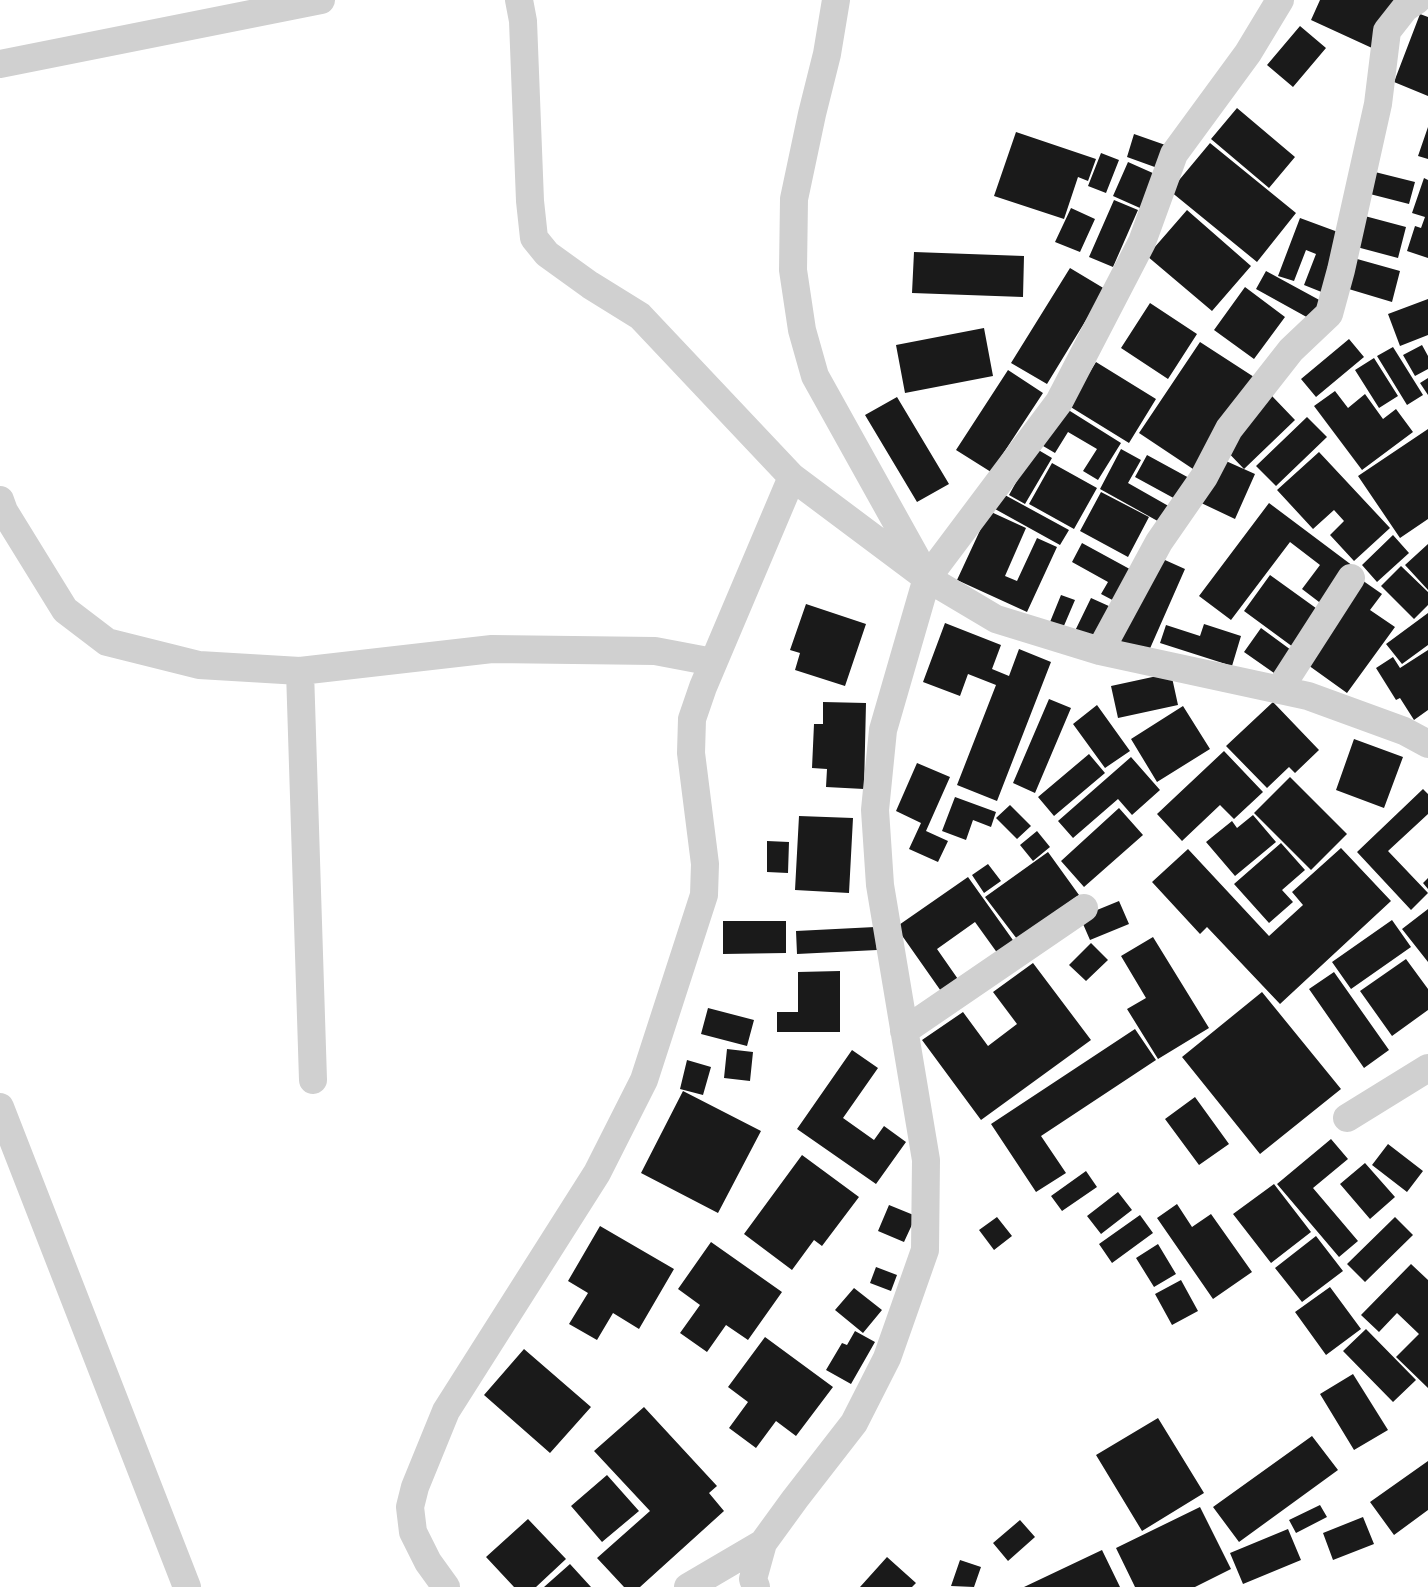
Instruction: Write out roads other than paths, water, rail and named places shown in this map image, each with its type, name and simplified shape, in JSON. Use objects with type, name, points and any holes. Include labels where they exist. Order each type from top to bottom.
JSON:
[{"type":"street","points":[[0,64],[321,0]]},
{"type":"street","points":[[519,0],[523,21],[530,201],[534,238],[547,254],[590,285],[640,316],[792,477],[927,578],[996,619],[1100,651],[1308,696],[1404,731],[1428,744]]},
{"type":"street","points":[[836,0],[827,54],[794,199],[792,270],[802,330],[815,376],[927,578]]},
{"type":"street","points":[[688,1587],[762,1543],[854,1423],[887,1358],[925,1250],[926,1160],[880,885],[875,810],[882,730],[927,578],[1059,402],[1142,242],[1174,154],[1248,53],[1280,0]]},
{"type":"street","points":[[1100,651],[1159,542],[1204,477],[1229,428],[1291,350],[1329,314],[1341,270],[1378,104],[1387,31],[1405,8],[1417,0]]},
{"type":"street","points":[[446,1587],[428,1562],[413,1532],[410,1507],[415,1487],[446,1411],[597,1174],[644,1080],[704,895],[705,864],[691,753],[692,719],[713,662],[792,477]]},
{"type":"street","points":[[0,500],[4,511],[65,610],[108,642],[199,665],[300,671],[492,649],[655,651],[713,662]]},
{"type":"street","points":[[1278,690],[1351,578]]},
{"type":"street","points":[[300,671],[313,1080]]},
{"type":"street","points":[[904,1030],[1084,908]]},
{"type":"street","points":[[1348,1118],[1428,1068]]},
{"type":"street","points":[[0,1107],[187,1587]]},
{"type":"street","points":[[756,1587],[753,1579],[762,1543]]}]
